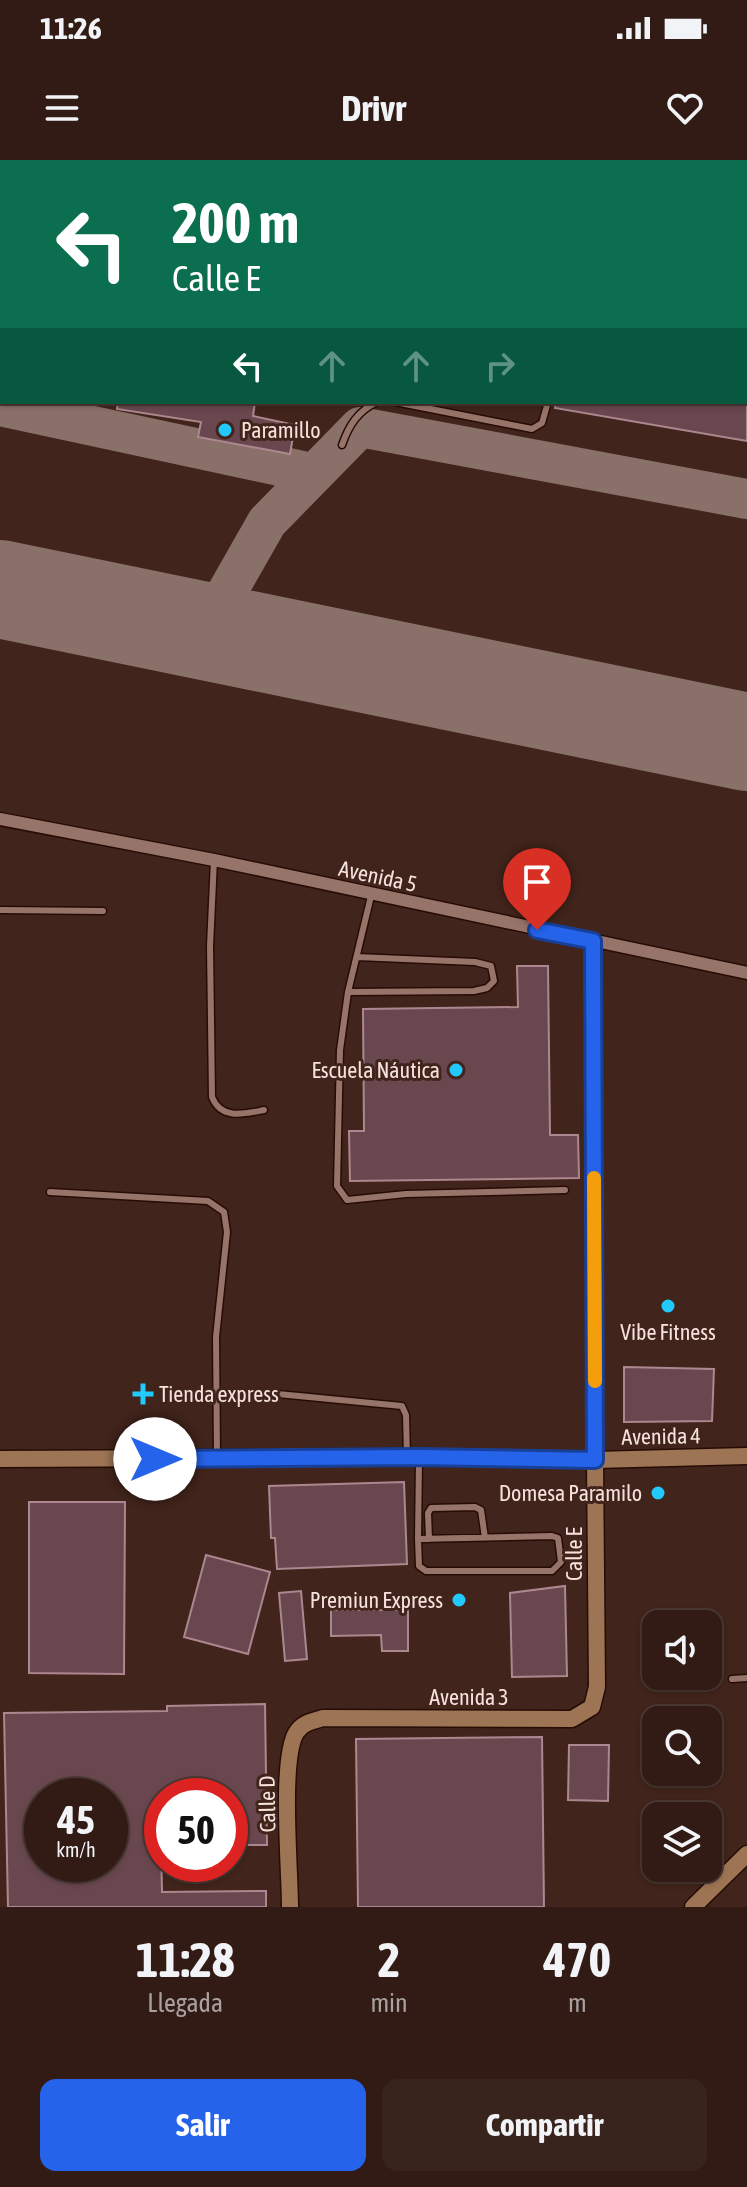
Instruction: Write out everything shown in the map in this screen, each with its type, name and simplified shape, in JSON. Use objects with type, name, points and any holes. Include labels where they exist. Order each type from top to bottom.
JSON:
[{"type":"main road","name":"Avenida 4","points":[[0,1459],[413,1457],[595,1460],[747,1456]]},
{"type":"main road","name":"Calle E","points":[[595,1460],[597,1687]]},
{"type":"main road","name":"Avenida 3","points":[[323,1718],[572,1719],[592,1707],[597,1687]]},
{"type":"main road","name":"Calle D","points":[[290,1907],[289,1763],[296,1733],[305,1723],[323,1718]]},
{"type":"main road","points":[[693,1907],[747,1854]]},
{"type":"street","name":"Avenida 5","points":[[0,819],[214,860],[371,896],[747,973]]},
{"type":"street","name":"Calle E","points":[[593,941],[595,1460]]},
{"type":"lane","points":[[342,445],[348,428],[357,416],[374,404]]},
{"type":"lane","points":[[405,404],[532,429],[542,423],[547,404]]},
{"type":"lane","points":[[214,860],[210,946],[212,1097],[215,1105],[228,1114],[264,1110]]},
{"type":"lane","points":[[371,896],[348,992],[340,1050],[337,1186],[347,1200],[406,1194],[565,1190]]},
{"type":"lane","points":[[0,910],[103,911]]},
{"type":"lane","points":[[348,992],[474,991],[487,988],[494,981],[491,966],[475,962],[357,957]]},
{"type":"lane","points":[[50,1192],[208,1201],[224,1212],[227,1232],[216,1337],[217,1458]]},
{"type":"lane","points":[[278,1394],[402,1406],[413,1457],[419,1566],[426,1571],[552,1571],[561,1562],[558,1538],[418,1539]]},
{"type":"lane","points":[[429,1539],[428,1513],[431,1508],[439,1506],[481,1510],[485,1538]]},
{"type":"lane","points":[[732,1679],[747,1678]]},
{"type":"building","name":"Paramillo","points":[[118,404],[255,404],[253,416],[295,425],[290,454],[198,437],[201,422],[117,409]]},
{"type":"building","points":[[556,404],[747,404],[747,441],[555,408]]},
{"type":"building","name":"Escuela Náutica","points":[[517,966],[548,966],[550,1135],[578,1135],[579,1178],[350,1181],[349,1131],[364,1131],[363,1009],[518,1007]]},
{"type":"building","points":[[624,1367],[714,1369],[712,1421],[624,1422]]},
{"type":"building","points":[[404,1482],[407,1564],[277,1569],[275,1538],[271,1538],[269,1486]]},
{"type":"building","points":[[29,1502],[125,1502],[124,1674],[29,1673]]},
{"type":"building","points":[[206,1555],[270,1572],[248,1654],[184,1637]]},
{"type":"building","points":[[565,1586],[567,1676],[512,1677],[510,1593]]},
{"type":"building","points":[[301,1591],[307,1659],[285,1661],[279,1593]]},
{"type":"building","points":[[331,1610],[408,1610],[408,1651],[382,1651],[381,1635],[331,1636]]},
{"type":"building","points":[[265,1704],[267,1845],[248,1845],[248,1778],[144,1778],[144,1882],[162,1882],[162,1892],[266,1891],[266,1907],[8,1907],[4,1713],[167,1711],[167,1706]]},
{"type":"building","points":[[542,1737],[544,1907],[358,1907],[356,1739]]},
{"type":"building","points":[[569,1745],[609,1745],[608,1801],[568,1800]]},
{"type":"taxiway","points":[[0,406],[312,473]]},
{"type":"taxiway","points":[[205,631],[267,522],[360,427],[747,499]]},
{"type":"runway","points":[[0,589],[747,742]]},
{"type":"slow traffic","points":[[594,1178],[595,1381]]},
{"type":"place","name":"Paramillo","points":[[225,430]]},
{"type":"place","name":"Escuela Náutica","points":[[456,1070]]},
{"type":"place","name":"Vibe Fitness","points":[[668,1306]]},
{"type":"place","name":"Tienda express","points":[[143,1394]]},
{"type":"place","name":"Domesa Paramilo","points":[[658,1493]]},
{"type":"place","name":"Premiun Express","points":[[459,1600]]},
{"type":"route","points":[[155,1459],[419,1457],[595,1460],[593,941],[537,930]]}]
